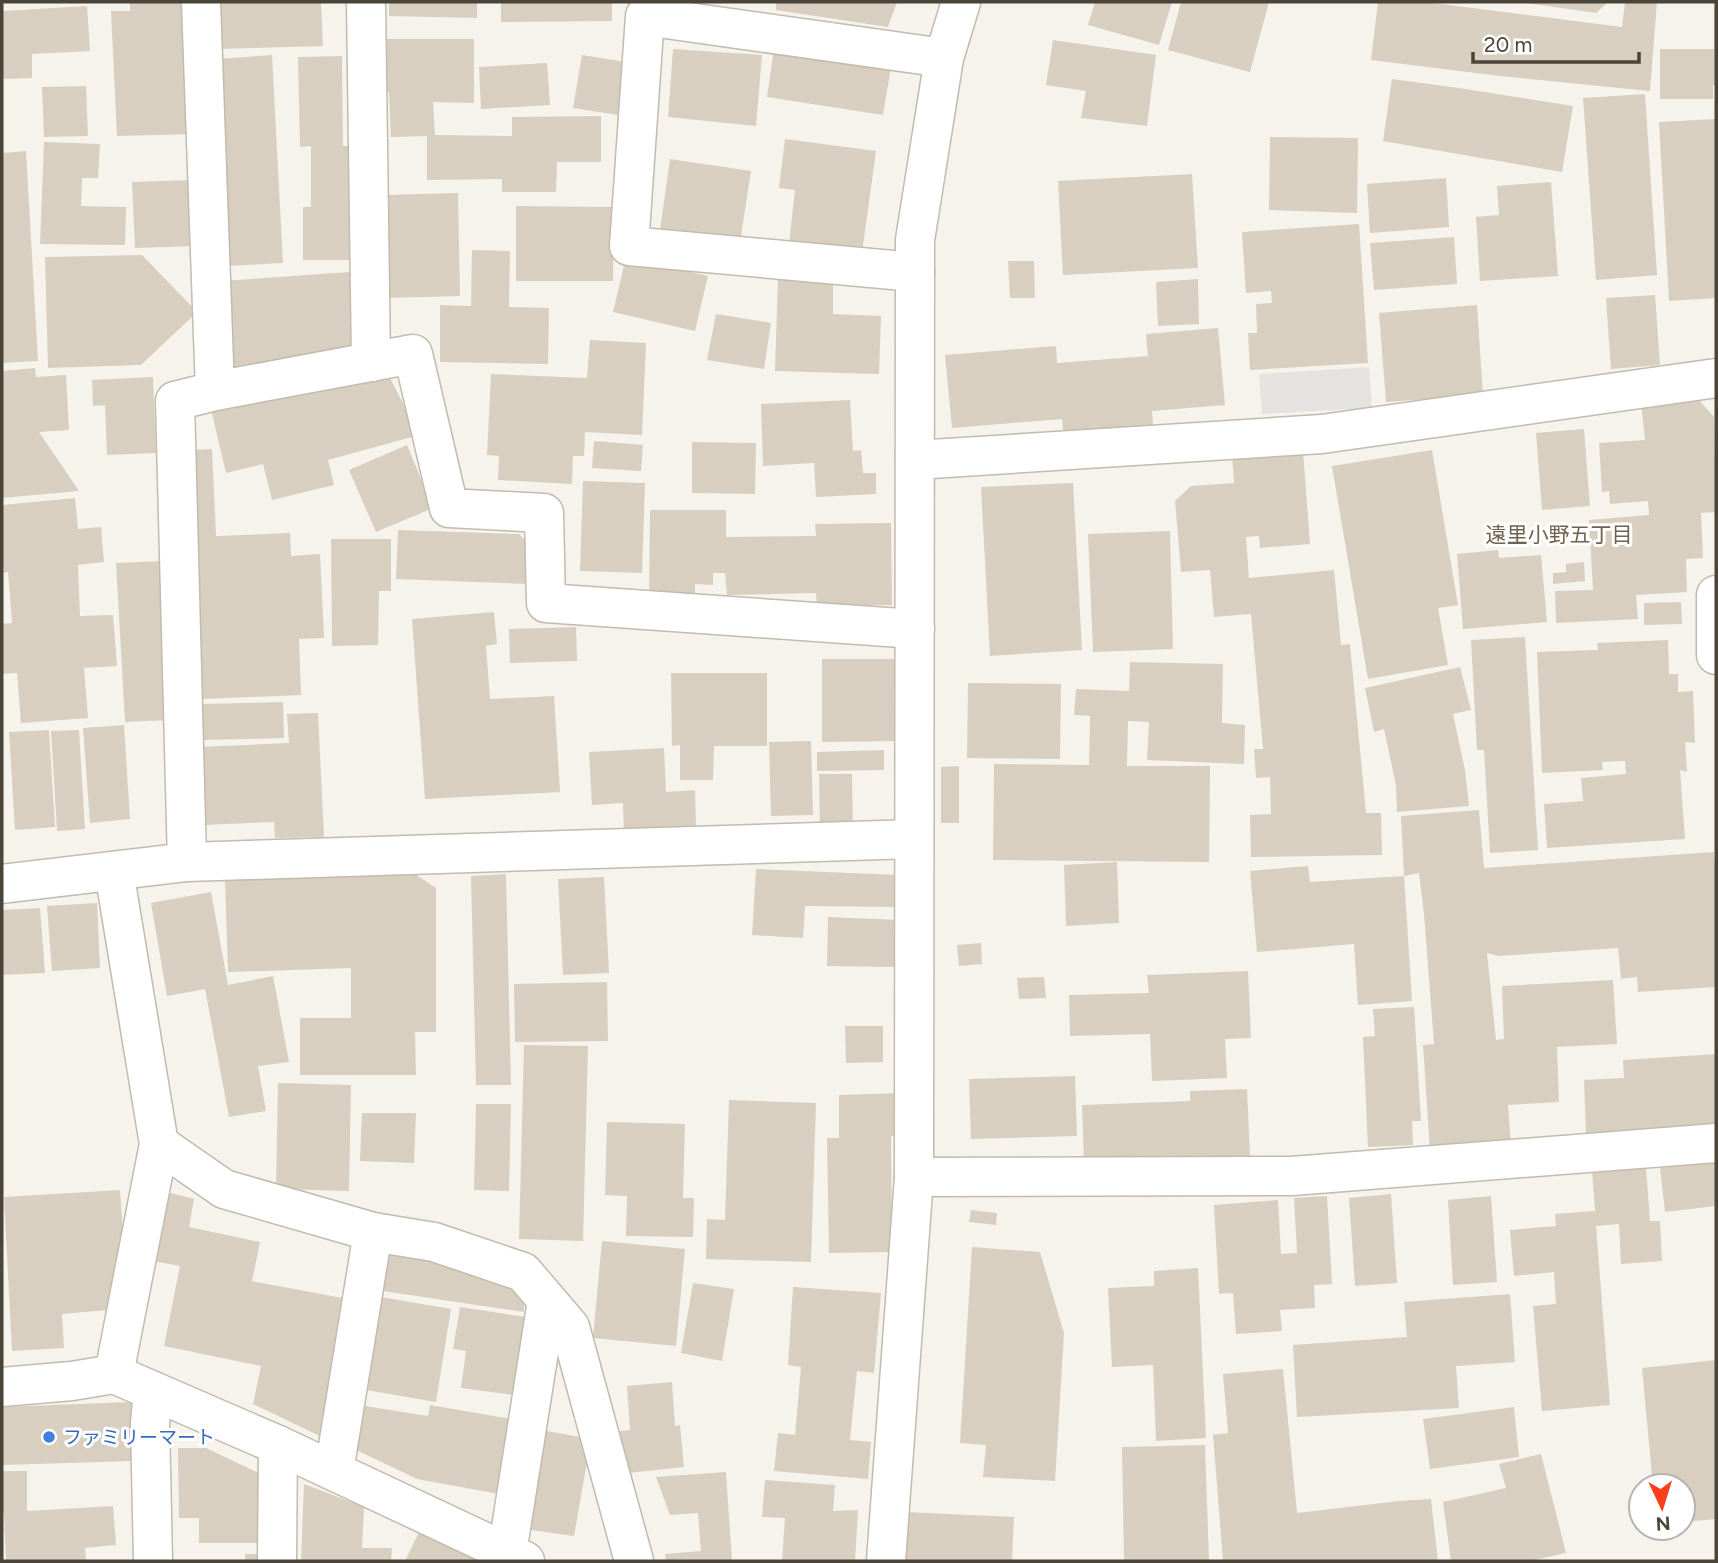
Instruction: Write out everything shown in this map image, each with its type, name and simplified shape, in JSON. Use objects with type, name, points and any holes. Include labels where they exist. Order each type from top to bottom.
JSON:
[{"type":"street","points":[[201,2],[215,391]]},
{"type":"street","points":[[366,2],[371,362]]},
{"type":"street","points":[[886,1561],[914,1177],[915,240],[944,58],[961,2]]},
{"type":"street","points":[[915,272],[629,246],[645,16],[944,58]]},
{"type":"street","points":[[187,862],[175,401],[413,354],[449,508],[544,513],[546,603],[915,629]]},
{"type":"street","points":[[915,460],[1322,434],[1716,378]]},
{"type":"street","points":[[1716,595],[1716,655]]},
{"type":"street","points":[[2,884],[187,862],[914,838]]},
{"type":"street","points":[[114,871],[159,1144],[114,1374]]},
{"type":"street","points":[[914,1177],[1292,1176],[1716,1143]]},
{"type":"street","points":[[159,1144],[224,1189],[373,1232],[434,1242],[523,1272],[570,1327],[635,1561]]},
{"type":"street","points":[[334,1471],[373,1232]]},
{"type":"street","points":[[2,1387],[72,1381],[114,1374],[278,1445],[516,1557],[547,1301]]},
{"type":"street","points":[[153,1391],[150,1423],[153,1561]]},
{"type":"street","points":[[277,1561],[278,1445]]},
{"type":"shaded area","points":[[1369,367],[1372,408],[1262,414],[1259,374]]},
{"type":"building","points":[[130,2],[191,2],[196,134],[117,136],[111,11],[130,11]]},
{"type":"building","points":[[216,2],[321,2],[323,46],[218,49]]},
{"type":"building","points":[[389,2],[477,2],[477,18],[389,16]]},
{"type":"building","points":[[501,2],[612,2],[612,21],[501,22]]},
{"type":"building","points":[[776,2],[897,2],[888,27],[776,10]]},
{"type":"building","points":[[1095,2],[1172,2],[1159,45],[1088,25]]},
{"type":"building","points":[[1181,2],[1269,2],[1250,72],[1168,50]]},
{"type":"building","points":[[1378,2],[1425,2],[1622,27],[1625,2],[1657,2],[1650,91],[1371,60]]},
{"type":"building","points":[[1526,2],[1607,2],[1596,13]]},
{"type":"building","points":[[87,6],[90,51],[32,54],[32,78],[2,79],[2,11]]},
{"type":"building","points":[[1714,8],[1716,86],[1713,85],[1713,99],[1660,99],[1660,49],[1714,49]]},
{"type":"building","points":[[379,39],[474,39],[474,103],[433,102],[435,135],[512,136],[512,117],[601,116],[601,162],[557,162],[556,192],[502,192],[502,179],[427,180],[427,136],[391,137],[389,92],[380,90]]},
{"type":"building","points":[[1053,40],[1156,55],[1147,126],[1081,118],[1086,91],[1046,85]]},
{"type":"building","points":[[673,49],[762,55],[756,126],[668,117]]},
{"type":"building","points":[[774,49],[891,67],[883,115],[767,97]]},
{"type":"building","points":[[272,55],[283,263],[228,266],[216,59]]},
{"type":"building","points":[[582,55],[626,62],[618,115],[573,108]]},
{"type":"building","points":[[342,56],[343,146],[356,146],[355,260],[303,260],[303,207],[311,207],[311,146],[300,147],[298,57]]},
{"type":"building","points":[[547,63],[550,105],[481,109],[479,67]]},
{"type":"building","points":[[1392,79],[1573,106],[1562,172],[1383,141]]},
{"type":"building","points":[[86,86],[88,136],[44,137],[42,87]]},
{"type":"building","points":[[1645,94],[1657,275],[1596,280],[1583,98]]},
{"type":"building","points":[[1716,119],[1716,298],[1669,301],[1659,122]]},
{"type":"building","points":[[1270,137],[1358,138],[1357,213],[1269,210]]},
{"type":"building","points":[[785,139],[876,151],[862,253],[789,243],[795,190],[779,188]]},
{"type":"building","points":[[44,142],[100,144],[98,178],[82,178],[81,206],[126,207],[125,245],[40,244]]},
{"type":"building","points":[[26,151],[38,361],[2,363],[2,153]]},
{"type":"building","points":[[670,159],[751,171],[740,242],[660,230]]},
{"type":"building","points":[[1192,174],[1198,268],[1063,275],[1058,181]]},
{"type":"building","points":[[1446,178],[1449,227],[1370,233],[1367,184]]},
{"type":"building","points":[[191,180],[194,246],[135,248],[132,182]]},
{"type":"building","points":[[1551,182],[1558,276],[1480,281],[1476,217],[1499,215],[1497,186]]},
{"type":"building","points":[[458,193],[460,296],[388,298],[386,195]]},
{"type":"building","points":[[516,206],[614,207],[613,281],[516,281]]},
{"type":"building","points":[[1359,224],[1368,363],[1250,370],[1248,333],[1257,333],[1256,304],[1272,303],[1271,291],[1246,293],[1242,232]]},
{"type":"building","points":[[1454,237],[1457,284],[1374,290],[1370,243]]},
{"type":"building","points":[[472,250],[510,251],[509,307],[549,308],[548,364],[440,362],[440,305],[471,306]]},
{"type":"building","points":[[142,255],[197,312],[141,365],[48,368],[45,257]]},
{"type":"building","points":[[626,257],[708,276],[695,331],[613,312]]},
{"type":"building","points":[[1008,261],[1034,261],[1035,298],[1010,298]]},
{"type":"building","points":[[363,271],[369,359],[228,378],[223,281]]},
{"type":"building","points":[[778,276],[833,278],[833,314],[881,316],[879,374],[775,371]]},
{"type":"building","points":[[1198,279],[1199,324],[1158,326],[1156,282]]},
{"type":"building","points":[[1655,295],[1660,365],[1611,369],[1606,298]]},
{"type":"building","points":[[1477,305],[1483,395],[1386,402],[1379,313]]},
{"type":"building","points":[[716,314],[771,323],[764,369],[707,360]]},
{"type":"building","points":[[1218,328],[1225,405],[1152,411],[1153,425],[1063,432],[1062,419],[952,428],[945,355],[1056,346],[1057,363],[1148,356],[1146,334]]},
{"type":"building","points":[[590,340],[646,343],[642,435],[585,432],[584,456],[573,456],[572,484],[498,480],[499,456],[487,455],[491,374],[587,378]]},
{"type":"building","points":[[35,368],[36,377],[66,375],[69,430],[39,432],[79,491],[2,498],[2,371]]},
{"type":"building","points":[[387,372],[419,435],[328,460],[334,485],[272,500],[263,464],[226,473],[211,409]]},
{"type":"building","points":[[153,377],[156,453],[107,455],[105,405],[93,406],[92,380]]},
{"type":"building","points":[[1698,399],[1714,417],[1716,512],[1701,513],[1703,558],[1686,559],[1687,592],[1636,595],[1638,619],[1556,623],[1555,591],[1593,590],[1589,520],[1649,515],[1648,501],[1610,504],[1609,491],[1602,492],[1599,443],[1645,440],[1641,403]]},
{"type":"building","points":[[850,400],[853,451],[861,450],[863,473],[876,473],[876,494],[816,497],[814,463],[763,466],[761,404]]},
{"type":"building","points":[[1584,429],[1590,506],[1542,510],[1536,433]]},
{"type":"building","points":[[594,441],[643,445],[641,471],[592,468]]},
{"type":"building","points":[[692,442],[756,443],[755,494],[692,493]]},
{"type":"building","points":[[407,445],[433,508],[376,532],[349,470]]},
{"type":"building","points":[[212,449],[216,536],[290,533],[291,556],[320,554],[324,638],[299,639],[301,695],[203,699],[191,450]]},
{"type":"building","points":[[1432,450],[1458,605],[1438,608],[1448,665],[1368,679],[1332,466]]},
{"type":"building","points":[[1303,451],[1310,544],[1260,548],[1259,536],[1246,537],[1249,578],[1334,570],[1341,645],[1350,644],[1366,813],[1381,813],[1382,855],[1251,857],[1250,815],[1271,814],[1270,777],[1256,778],[1254,749],[1263,749],[1251,614],[1214,617],[1210,570],[1181,572],[1175,501],[1191,486],[1234,483],[1232,456]]},
{"type":"building","points":[[583,481],[645,483],[642,573],[580,571]]},
{"type":"building","points":[[1073,483],[1082,650],[990,656],[981,487]]},
{"type":"building","points":[[75,498],[78,529],[101,527],[104,562],[78,565],[80,616],[113,615],[117,666],[84,668],[88,718],[21,723],[17,673],[2,674],[2,624],[12,623],[8,572],[2,573],[2,505]]},
{"type":"building","points":[[650,510],[726,510],[726,537],[816,536],[815,524],[891,523],[892,605],[817,606],[816,593],[727,595],[725,573],[713,573],[713,585],[695,584],[695,596],[649,596]]},
{"type":"building","points":[[398,530],[519,534],[529,545],[528,584],[396,579]]},
{"type":"building","points":[[1170,531],[1173,649],[1093,652],[1088,534]]},
{"type":"building","points":[[331,539],[391,539],[391,591],[379,591],[378,645],[332,646]]},
{"type":"building","points":[[1498,550],[1499,558],[1541,555],[1547,622],[1463,629],[1457,554]]},
{"type":"building","points":[[164,561],[170,720],[125,722],[116,563]]},
{"type":"building","points":[[1584,562],[1585,581],[1553,584],[1553,573],[1566,572],[1566,564]]},
{"type":"building","points":[[1681,602],[1682,624],[1644,625],[1644,603]]},
{"type":"building","points":[[494,612],[497,644],[486,646],[490,699],[554,696],[560,792],[425,799],[412,619]]},
{"type":"building","points":[[576,627],[577,661],[510,663],[509,629]]},
{"type":"building","points":[[1525,637],[1538,850],[1490,853],[1484,750],[1477,750],[1471,640]]},
{"type":"building","points":[[1668,640],[1669,674],[1678,674],[1678,692],[1693,691],[1695,743],[1685,742],[1687,772],[1680,770],[1685,839],[1547,848],[1544,804],[1583,801],[1581,778],[1626,774],[1625,761],[1602,762],[1603,770],[1542,773],[1537,652],[1598,650],[1597,643]]},
{"type":"building","points":[[822,659],[902,659],[903,741],[822,742]]},
{"type":"building","points":[[1130,662],[1223,664],[1222,723],[1245,725],[1244,764],[1147,760],[1149,722],[1128,721],[1127,766],[1210,766],[1209,862],[993,860],[994,764],[1089,765],[1090,716],[1074,715],[1076,689],[1129,691]]},
{"type":"building","points":[[1460,667],[1471,710],[1453,714],[1465,770],[1469,806],[1397,812],[1396,785],[1384,729],[1374,732],[1365,688]]},
{"type":"building","points":[[671,673],[767,673],[767,746],[714,746],[713,780],[680,780],[680,745],[672,746]]},
{"type":"building","points":[[968,683],[1061,684],[1060,759],[967,758]]},
{"type":"building","points":[[283,702],[284,738],[202,740],[201,704]]},
{"type":"building","points":[[318,713],[324,837],[275,838],[274,822],[203,825],[199,747],[289,743],[287,714]]},
{"type":"building","points":[[124,725],[130,819],[90,823],[83,728]]},
{"type":"building","points":[[49,730],[55,827],[15,830],[9,732]]},
{"type":"building","points":[[79,730],[85,829],[57,831],[51,731]]},
{"type":"building","points":[[811,741],[813,815],[771,816],[769,742]]},
{"type":"building","points":[[664,748],[666,792],[695,790],[696,830],[624,833],[623,803],[592,805],[589,752]]},
{"type":"building","points":[[884,750],[884,770],[817,771],[817,752]]},
{"type":"building","points":[[959,766],[959,823],[941,823],[941,767]]},
{"type":"building","points":[[819,774],[852,774],[853,835],[820,835]]},
{"type":"building","points":[[1479,810],[1484,868],[1714,852],[1716,987],[1638,992],[1637,977],[1621,979],[1618,948],[1498,956],[1487,953],[1496,1040],[1504,1039],[1502,986],[1613,980],[1617,1044],[1557,1047],[1559,1102],[1508,1105],[1511,1146],[1430,1151],[1423,1045],[1434,1044],[1424,914],[1419,873],[1404,876],[1401,816]]},
{"type":"building","points":[[1117,862],[1119,923],[1066,926],[1064,865]]},
{"type":"building","points":[[1308,866],[1310,882],[1404,876],[1412,1001],[1358,1005],[1354,944],[1257,952],[1250,871]]},
{"type":"building","points":[[756,869],[898,875],[898,907],[805,906],[803,938],[752,935]]},
{"type":"building","points":[[415,874],[436,888],[436,1032],[415,1032],[416,1075],[300,1075],[300,1018],[351,1018],[351,968],[228,972],[225,879]]},
{"type":"building","points":[[506,874],[511,1085],[476,1085],[471,876]]},
{"type":"building","points":[[604,877],[609,973],[563,975],[558,879]]},
{"type":"building","points":[[211,892],[228,985],[273,976],[289,1062],[258,1066],[266,1111],[229,1117],[205,989],[167,996],[151,903]]},
{"type":"building","points":[[97,903],[100,968],[52,971],[47,906]]},
{"type":"building","points":[[40,908],[45,973],[2,975],[2,910]]},
{"type":"building","points":[[828,917],[900,920],[899,967],[827,966]]},
{"type":"building","points":[[981,943],[982,964],[959,966],[957,945]]},
{"type":"building","points":[[1248,971],[1251,1038],[1225,1039],[1227,1078],[1152,1081],[1150,1034],[1070,1036],[1069,995],[1149,993],[1147,975]]},
{"type":"building","points":[[1044,977],[1046,998],[1019,999],[1017,978]]},
{"type":"building","points":[[607,982],[608,1041],[515,1042],[514,984]]},
{"type":"building","points":[[1414,1007],[1421,1121],[1412,1121],[1413,1145],[1368,1147],[1363,1037],[1375,1036],[1373,1009]]},
{"type":"building","points":[[845,1026],[883,1026],[883,1062],[846,1063]]},
{"type":"building","points":[[524,1045],[588,1046],[583,1241],[519,1239]]},
{"type":"building","points":[[1716,1054],[1716,1127],[1586,1135],[1584,1080],[1624,1078],[1623,1060]]},
{"type":"building","points":[[1075,1076],[1077,1136],[971,1139],[969,1079]]},
{"type":"building","points":[[278,1083],[351,1085],[349,1191],[276,1189]]},
{"type":"building","points":[[1247,1089],[1250,1156],[1084,1163],[1082,1105],[1190,1101],[1190,1091]]},
{"type":"building","points":[[903,1093],[905,1136],[891,1136],[892,1252],[829,1253],[827,1138],[839,1138],[839,1095]]},
{"type":"building","points":[[729,1100],[816,1103],[811,1262],[706,1259],[707,1219],[725,1220]]},
{"type":"building","points":[[476,1104],[511,1104],[509,1191],[474,1190]]},
{"type":"building","points":[[362,1113],[416,1113],[414,1163],[360,1161]]},
{"type":"building","points":[[607,1122],[685,1124],[683,1198],[694,1198],[693,1237],[626,1236],[627,1196],[605,1195]]},
{"type":"building","points":[[1716,1161],[1716,1206],[1665,1212],[1660,1168]]},
{"type":"building","points":[[1646,1167],[1650,1221],[1660,1221],[1662,1261],[1621,1264],[1619,1224],[1596,1226],[1610,1405],[1542,1411],[1533,1306],[1556,1304],[1554,1272],[1514,1276],[1510,1230],[1556,1226],[1555,1214],[1595,1211],[1592,1171]]},
{"type":"building","points":[[120,1190],[123,1235],[108,1310],[62,1314],[64,1348],[12,1351],[4,1197]]},
{"type":"building","points":[[167,1192],[194,1199],[189,1227],[260,1242],[252,1281],[353,1300],[326,1439],[253,1404],[261,1366],[164,1346],[180,1266],[153,1261]]},
{"type":"building","points":[[1391,1194],[1397,1283],[1355,1286],[1349,1198]]},
{"type":"building","points":[[1327,1196],[1332,1284],[1314,1285],[1315,1308],[1280,1310],[1282,1331],[1236,1334],[1233,1293],[1219,1294],[1214,1205],[1278,1200],[1281,1254],[1297,1253],[1294,1198]]},
{"type":"building","points":[[1491,1196],[1497,1282],[1453,1285],[1448,1200]]},
{"type":"building","points":[[971,1210],[997,1213],[996,1225],[969,1222]]},
{"type":"building","points":[[602,1241],[685,1249],[676,1346],[593,1338]]},
{"type":"building","points":[[972,1247],[1040,1252],[1064,1333],[1055,1481],[983,1477],[986,1445],[960,1443]]},
{"type":"building","points":[[382,1252],[460,1264],[502,1277],[524,1300],[524,1312],[376,1290]]},
{"type":"building","points":[[1198,1268],[1206,1438],[1156,1441],[1153,1365],[1112,1367],[1108,1288],[1154,1286],[1154,1271]]},
{"type":"building","points":[[693,1283],[734,1289],[722,1361],[681,1353]]},
{"type":"building","points":[[793,1287],[881,1293],[874,1373],[857,1371],[850,1440],[871,1442],[868,1479],[774,1471],[778,1433],[795,1435],[801,1367],[788,1365]]},
{"type":"building","points":[[1510,1294],[1515,1362],[1456,1366],[1459,1408],[1297,1417],[1293,1345],[1407,1337],[1404,1302]]},
{"type":"building","points":[[381,1297],[451,1309],[436,1402],[366,1390]]},
{"type":"building","points":[[460,1307],[526,1317],[514,1395],[461,1388],[466,1351],[453,1349]]},
{"type":"building","points":[[1716,1360],[1716,1519],[1697,1521],[1697,1472],[1652,1472],[1642,1368]]},
{"type":"building","points":[[1283,1369],[1297,1513],[1431,1499],[1438,1561],[1223,1561],[1213,1435],[1228,1433],[1223,1374]]},
{"type":"building","points":[[672,1382],[675,1426],[680,1425],[684,1467],[619,1474],[614,1432],[630,1430],[627,1386]]},
{"type":"building","points":[[131,1402],[133,1461],[2,1465],[2,1407]]},
{"type":"building","points":[[359,1405],[428,1416],[430,1405],[523,1421],[510,1496],[417,1479],[352,1448]]},
{"type":"building","points":[[1514,1407],[1519,1457],[1430,1469],[1423,1419]]},
{"type":"building","points":[[541,1430],[591,1439],[574,1536],[524,1529]]},
{"type":"building","points":[[1205,1445],[1209,1561],[1124,1561],[1122,1447]]},
{"type":"building","points":[[178,1448],[206,1448],[263,1475],[264,1543],[199,1543],[199,1518],[179,1518]]},
{"type":"building","points":[[1541,1454],[1566,1553],[1530,1561],[1451,1561],[1443,1502],[1506,1488],[1499,1464]]},
{"type":"building","points":[[2,1471],[27,1471],[27,1511],[113,1506],[116,1545],[85,1548],[86,1561],[6,1561]]},
{"type":"building","points":[[726,1472],[732,1561],[666,1561],[665,1554],[701,1551],[698,1513],[670,1515],[656,1477]]},
{"type":"building","points":[[765,1480],[835,1485],[833,1511],[858,1510],[855,1561],[782,1561],[785,1518],[762,1517]]},
{"type":"building","points":[[304,1484],[364,1507],[362,1548],[392,1548],[391,1561],[301,1561]]},
{"type":"building","points":[[904,1512],[1014,1517],[1012,1561],[903,1561]]},
{"type":"building","points":[[419,1532],[480,1561],[405,1561]]},
{"type":"building","points":[[245,1554],[266,1554],[266,1561],[245,1561]]},
{"type":"place","name":"ファミリーマート","points":[[49,1437]]},
{"type":"district","name":"遠里小野五丁目","points":[[1559,535]]}]
